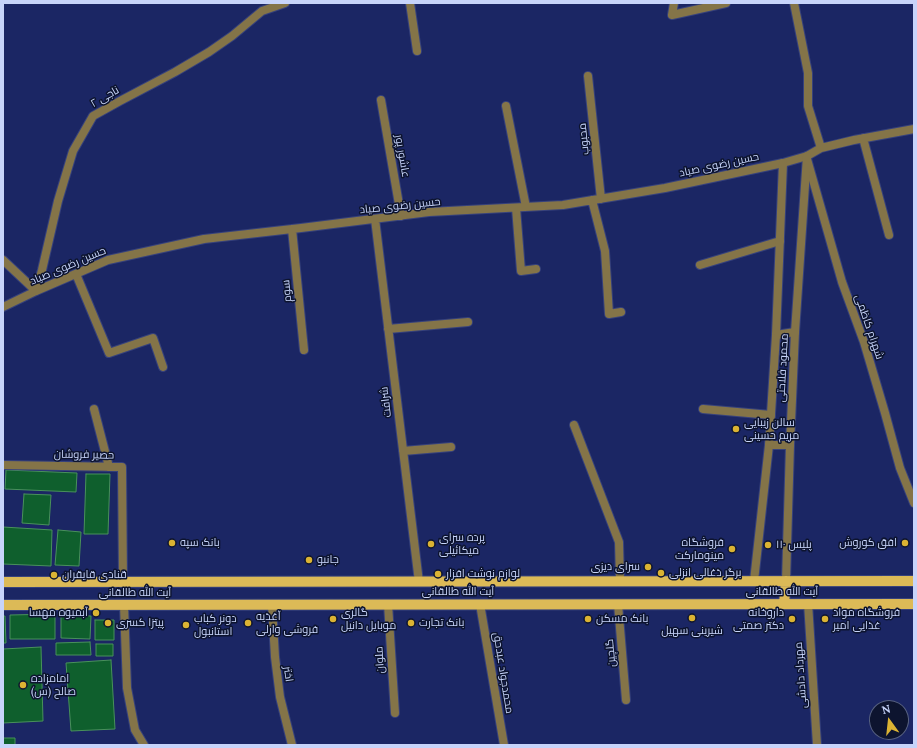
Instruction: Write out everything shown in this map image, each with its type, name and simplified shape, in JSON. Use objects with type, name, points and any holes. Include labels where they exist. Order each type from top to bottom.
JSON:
[{"type":"main road","points":[[784,604],[786,581]]},
{"type":"main road","name":"آیت الله طالقانی","points":[[3,582],[914,581]]},
{"type":"main road","name":"آیت الله طالقانی","points":[[3,605],[914,604]]},
{"type":"street","name":"ناجی ۲","points":[[36,291],[58,201],[73,151],[93,116],[209,52],[232,36],[262,11],[286,3]]},
{"type":"street","points":[[410,3],[417,51]]},
{"type":"street","points":[[674,3],[672,15],[726,3]]},
{"type":"street","points":[[794,3],[808,73],[808,106],[821,148]]},
{"type":"street","name":"محبوب","points":[[588,76],[601,199]]},
{"type":"street","name":"عاشور پور","points":[[381,100],[401,216]]},
{"type":"street","points":[[506,106],[526,207]]},
{"type":"street","name":"حسین رضوی صیاد","points":[[3,307],[108,260],[204,239],[292,230],[429,212],[563,205],[665,188],[783,163],[806,156],[821,148],[863,138],[914,129]]},
{"type":"street","points":[[863,138],[890,235]]},
{"type":"street","name":"محمود فلاحتی","points":[[786,581],[795,332],[806,156]]},
{"type":"street","name":"شهرام کاظمی","points":[[806,156],[842,282],[864,342],[900,468],[914,503]]},
{"type":"street","name":"محمود فلاحتی","points":[[754,581],[769,445],[776,335],[783,163]]},
{"type":"street","points":[[592,200],[605,251],[609,314],[621,312]]},
{"type":"street","points":[[516,208],[520,271],[536,269]]},
{"type":"street","name":"شرافت","points":[[375,219],[419,582]]},
{"type":"street","name":"سوم","points":[[292,230],[304,350]]},
{"type":"street","points":[[700,265],[780,241]]},
{"type":"street","points":[[3,260],[36,291]]},
{"type":"street","points":[[76,274],[109,353],[153,338],[163,367]]},
{"type":"street","points":[[388,329],[468,322]]},
{"type":"street","points":[[776,335],[795,332]]},
{"type":"street","points":[[94,409],[110,466]]},
{"type":"street","points":[[703,409],[771,415]]},
{"type":"street","points":[[574,424],[619,542],[620,581]]},
{"type":"street","points":[[769,445],[790,445]]},
{"type":"street","points":[[403,451],[451,447]]},
{"type":"street","name":"حصیر فروشان","points":[[3,465],[122,467],[123,582]]},
{"type":"street","name":"مهرداد دادشی","points":[[808,603],[817,745]]},
{"type":"street","name":"ملوان","points":[[388,604],[395,713]]},
{"type":"street","name":"محمدجواد عبدحق","points":[[480,604],[504,745]]},
{"type":"street","name":"گلچین","points":[[618,604],[626,700]]},
{"type":"street","points":[[124,605],[127,688],[136,730],[144,745]]},
{"type":"street","name":"اختر","points":[[272,605],[275,657],[280,697],[292,745]]},
{"type":"building","points":[[6,470],[77,473],[76,492],[5,489]]},
{"type":"building","points":[[86,474],[110,474],[108,534],[84,534]]},
{"type":"building","points":[[24,494],[51,495],[49,525],[22,523]]},
{"type":"building","points":[[3,527],[52,530],[51,566],[3,564]]},
{"type":"building","points":[[58,530],[81,532],[79,566],[55,565]]},
{"type":"building","points":[[55,614],[55,639],[10,639],[10,615]]},
{"type":"building","points":[[61,615],[91,616],[90,639],[61,638]]},
{"type":"building","points":[[3,616],[5,616],[6,643],[3,643]]},
{"type":"building","points":[[95,620],[114,620],[114,640],[95,640]]},
{"type":"building","points":[[90,642],[91,655],[56,655],[56,643]]},
{"type":"building","points":[[96,644],[113,644],[113,656],[96,656]]},
{"type":"building","name":"امامزاده صالح (س)","points":[[41,647],[43,721],[3,723],[3,649]]},
{"type":"building","points":[[111,660],[115,729],[71,731],[66,663]]},
{"type":"building","points":[[3,738],[15,738],[15,745],[3,745]]},
{"type":"place","name":"سالن زیبایی مریم حسینی","points":[[736,429]]},
{"type":"place","name":"بانک سپه","points":[[172,543]]},
{"type":"place","name":"افق کوروش","points":[[905,543]]},
{"type":"place","name":"پرده سرای میکائیلی","points":[[431,544]]},
{"type":"place","name":"پلیس ۱۱۰","points":[[768,545]]},
{"type":"place","name":"فروشگاه مینومارکت","points":[[732,549]]},
{"type":"place","name":"جانبو","points":[[309,560]]},
{"type":"place","name":"سرای دیزی","points":[[648,567]]},
{"type":"place","name":"برگر ذغالی انزلی","points":[[661,573]]},
{"type":"place","name":"لوازم نوشت افزار","points":[[438,574]]},
{"type":"place","name":"قنادی قایقران","points":[[54,575]]},
{"type":"place","name":"آبمیوه مهسا","points":[[96,613]]},
{"type":"place","name":"شیرینی سهیل","points":[[692,618]]},
{"type":"place","name":"گالری موبایل دانیل","points":[[333,619]]},
{"type":"place","name":"بانک مسکن","points":[[588,619]]},
{"type":"place","name":"داروخانه دکتر صمتی","points":[[792,619]]},
{"type":"place","name":"فروشگاه مواد غذایی امیر","points":[[825,619]]},
{"type":"place","name":"پیتزا کسری","points":[[108,623]]},
{"type":"place","name":"آغذیه فروشی وارلی","points":[[248,623]]},
{"type":"place","name":"بانک تجارت","points":[[411,623]]},
{"type":"place","name":"دونر کباب استانبول","points":[[186,625]]},
{"type":"place","name":"امامزاده صالح (س)","points":[[23,685]]}]
